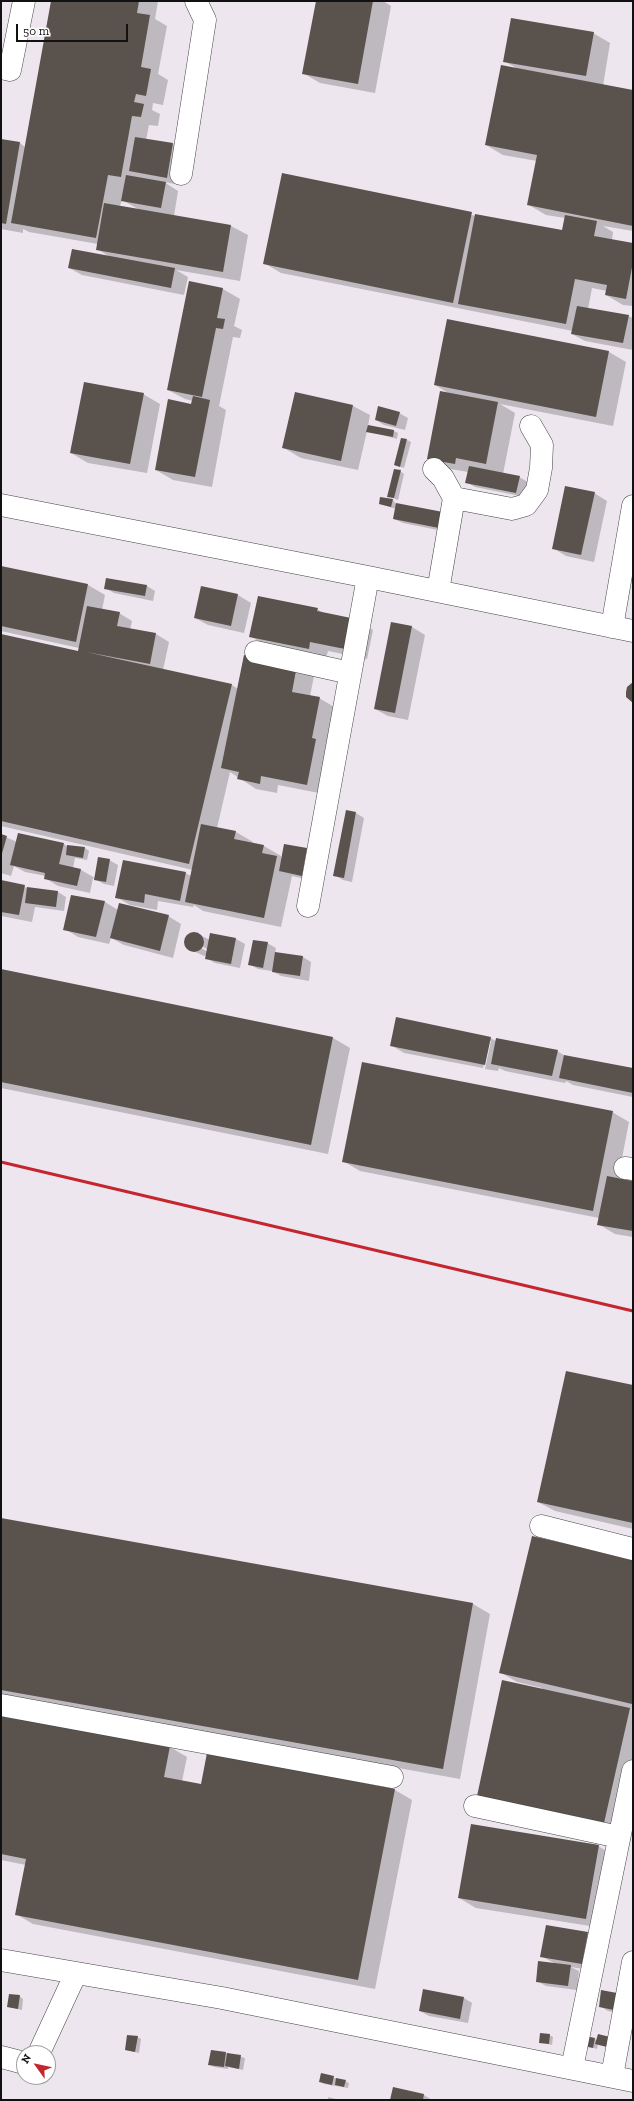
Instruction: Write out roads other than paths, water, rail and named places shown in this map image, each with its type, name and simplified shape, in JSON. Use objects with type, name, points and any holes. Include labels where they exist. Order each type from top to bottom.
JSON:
[{"type":"street","points":[[1,68],[10,70],[24,1]]},
{"type":"street","points":[[181,174],[205,20],[196,1]]},
{"type":"street","points":[[454,498],[512,509],[526,505],[537,490],[541,468],[542,445],[531,426]]},
{"type":"street","points":[[434,469],[443,478],[454,498],[438,591]]},
{"type":"street","points":[[1,505],[633,631]]},
{"type":"street","points":[[612,627],[633,506]]},
{"type":"street","points":[[308,906],[368,577]]},
{"type":"street","points":[[256,652],[350,672]]},
{"type":"street","points":[[541,1526],[633,1549]]},
{"type":"street","points":[[1,1705],[392,1777]]},
{"type":"street","points":[[572,2068],[633,1771]]},
{"type":"street","points":[[475,1806],[619,1837]]},
{"type":"street","points":[[1,1960],[222,1998],[633,2080]]},
{"type":"street","points":[[612,2076],[633,1962]]},
{"type":"street","points":[[43,2045],[76,1973]]},
{"type":"street","points":[[1,2057],[16,2061]]},
{"type":"railway","points":[[1,1162],[633,1311]]}]
